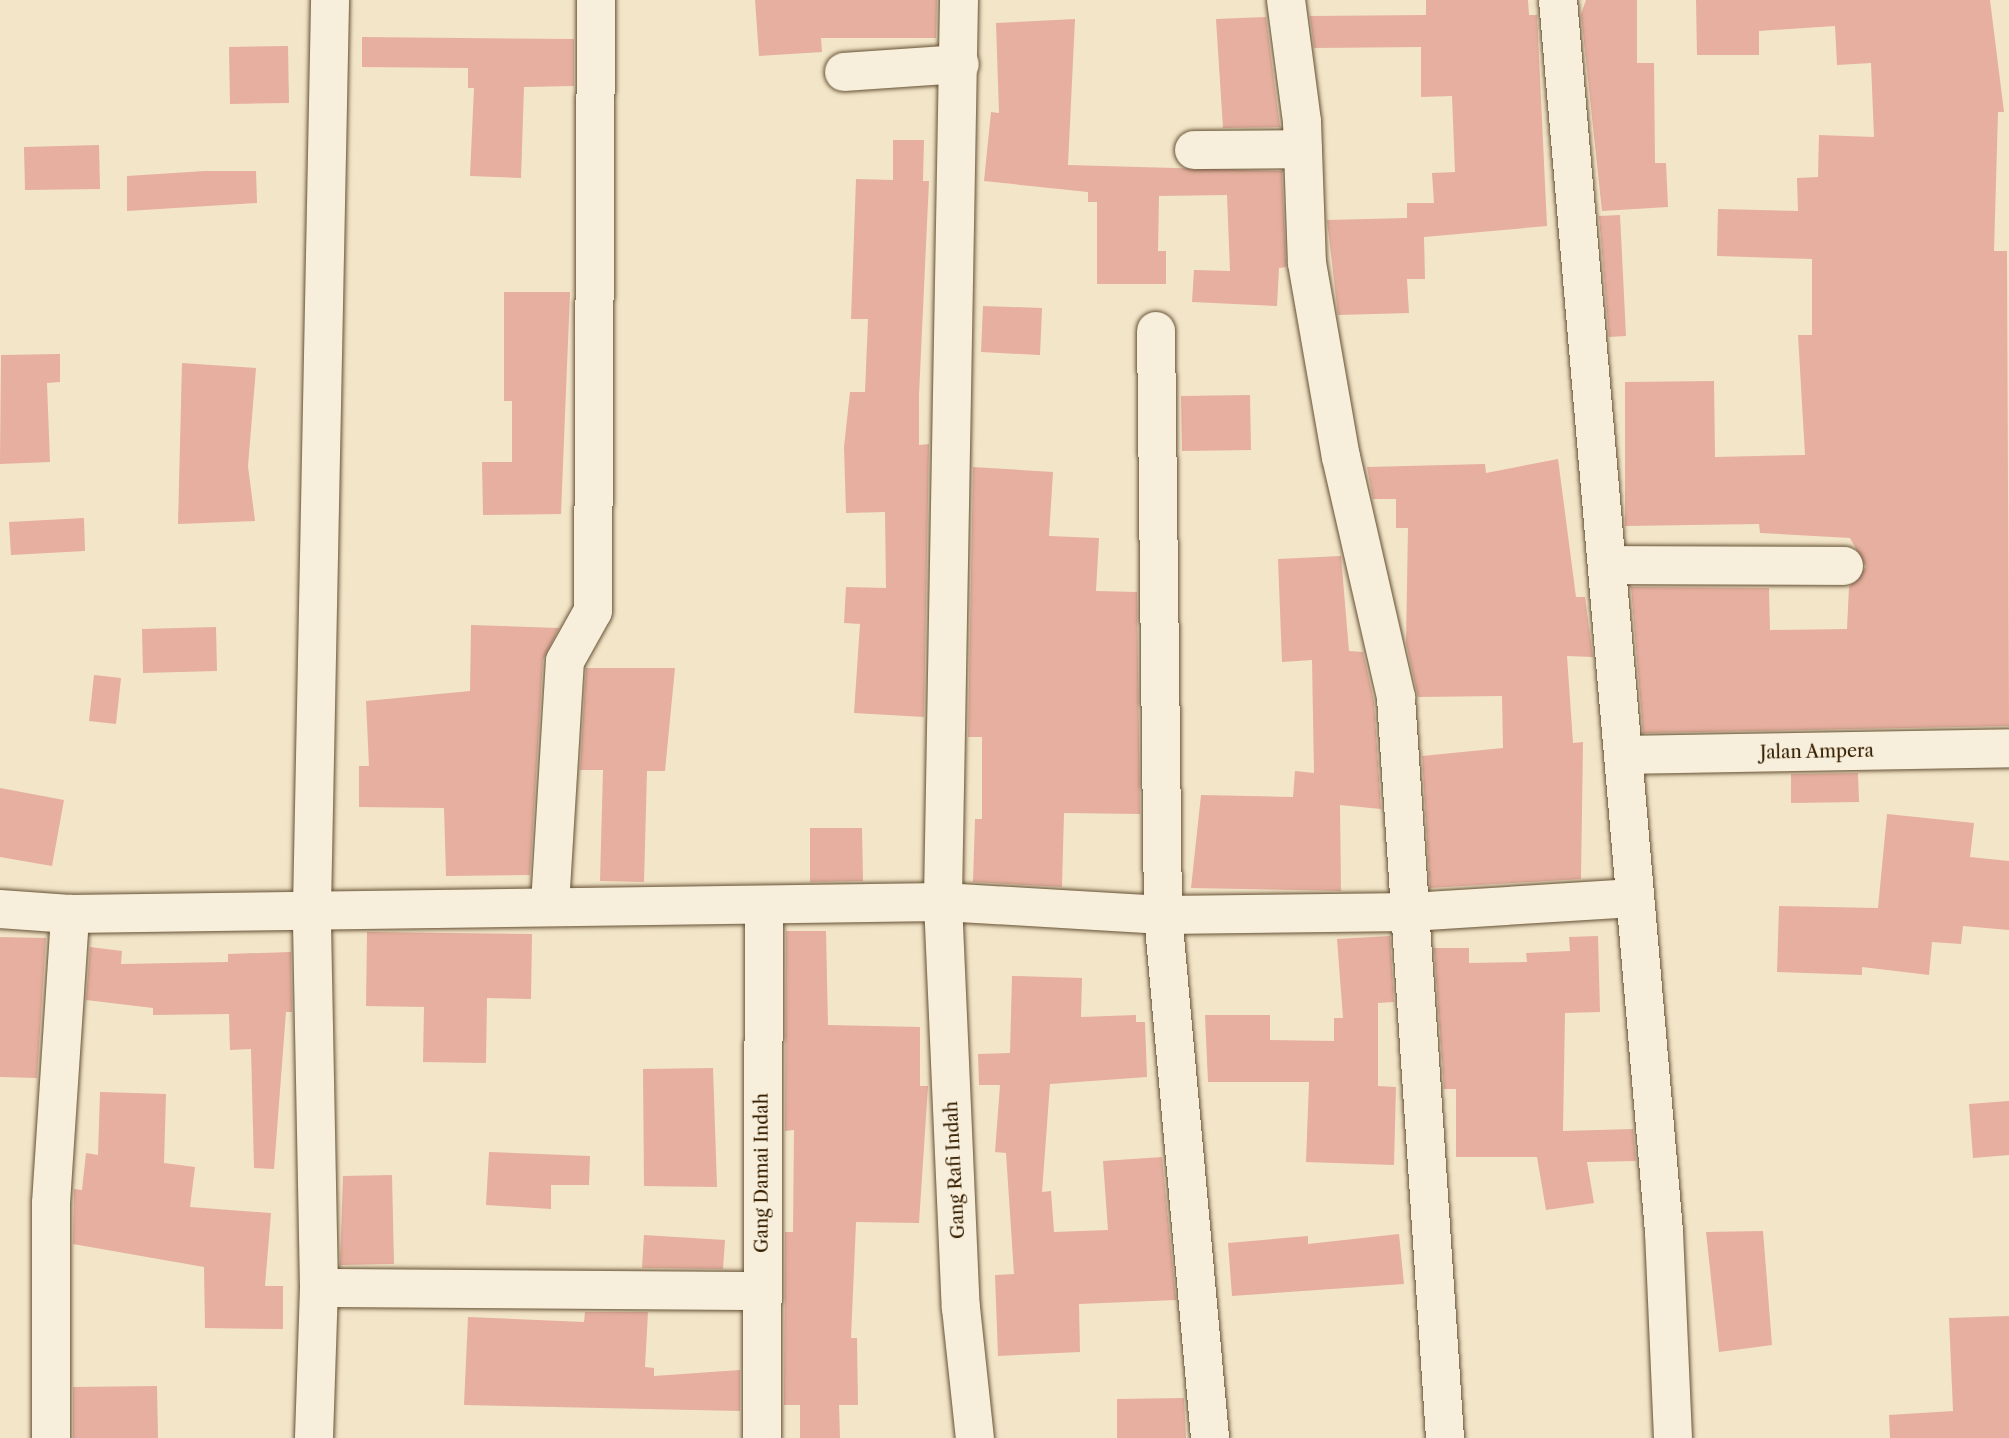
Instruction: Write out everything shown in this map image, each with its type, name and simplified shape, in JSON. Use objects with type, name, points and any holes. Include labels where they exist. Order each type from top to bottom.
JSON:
[{"type":"street","points":[[314,1438],[319,1289],[312,908],[330,0]]},
{"type":"street","points":[[550,905],[565,661],[593,611],[596,0]]},
{"type":"street","name":"Gang Rafi Indah","points":[[959,0],[960,64],[943,902],[961,1308],[975,1438]]},
{"type":"street","points":[[1286,0],[1303,149],[1307,263],[1341,457],[1396,698],[1445,1438]]},
{"type":"street","points":[[1558,0],[1664,1232],[1674,1438]]},
{"type":"street","points":[[844,72],[960,64]]},
{"type":"street","points":[[1194,150],[1303,149]]},
{"type":"street","points":[[1156,331],[1163,915],[1210,1438]]},
{"type":"street","points":[[1608,565],[1844,566]]},
{"type":"street","name":"Jalan Ampera","points":[[1625,755],[2009,748]]},
{"type":"street","points":[[0,909],[70,914],[550,905],[764,909],[943,902],[1163,915],[1411,912],[1634,898]]},
{"type":"street","name":"Gang Damai Indah","points":[[762,1438],[764,909]]},
{"type":"street","points":[[51,1438],[51,1203],[70,914]]},
{"type":"street","points":[[319,1289],[761,1291]]},
{"type":"building","points":[[755,0],[937,0],[936,38],[821,38],[822,52],[759,56]]},
{"type":"building","points":[[1426,0],[1528,0],[1529,15],[1537,15],[1547,226],[1424,237],[1425,279],[1407,279],[1409,313],[1338,315],[1327,220],[1407,218],[1407,203],[1434,203],[1432,173],[1455,172],[1452,96],[1421,97],[1421,47],[1314,48],[1310,16],[1426,15]]},
{"type":"building","points":[[1586,0],[1637,0],[1637,63],[1654,63],[1655,163],[1666,163],[1668,207],[1602,211],[1581,14]]},
{"type":"building","points":[[1696,0],[1990,0],[2004,112],[1998,112],[1994,251],[2007,251],[2009,726],[1643,733],[1631,587],[1769,588],[1770,630],[1847,629],[1849,587],[1866,567],[1850,538],[1760,533],[1759,524],[1625,526],[1625,382],[1714,381],[1715,457],[1805,455],[1798,335],[1812,335],[1812,259],[1717,256],[1718,209],[1798,211],[1797,178],[1818,177],[1819,135],[1874,137],[1871,63],[1837,65],[1835,26],[1759,31],[1759,55],[1697,55]]},
{"type":"building","points":[[1266,17],[1280,127],[1223,128],[1216,19]]},
{"type":"building","points":[[1075,19],[1068,165],[1282,171],[1286,267],[1279,268],[1277,306],[1192,302],[1194,270],[1230,271],[1227,195],[1159,196],[1158,251],[1166,251],[1166,284],[1097,284],[1097,202],[1088,202],[1088,192],[984,181],[991,112],[999,113],[996,23]]},
{"type":"building","points":[[362,37],[574,39],[574,86],[524,87],[521,178],[470,176],[474,88],[468,88],[468,68],[362,67]]},
{"type":"building","points":[[288,46],[289,103],[230,104],[229,47]]},
{"type":"building","points":[[893,140],[924,140],[923,181],[929,181],[919,395],[919,445],[929,444],[924,717],[854,713],[860,624],[844,623],[846,587],[886,588],[885,512],[846,513],[844,447],[850,392],[865,392],[868,319],[851,319],[856,179],[893,180]]},
{"type":"building","points":[[99,145],[100,189],[25,190],[24,147]]},
{"type":"building","points":[[256,171],[257,203],[127,211],[127,176]]},
{"type":"building","points":[[1620,215],[1626,336],[1609,337],[1599,216]]},
{"type":"building","points":[[504,292],[570,292],[561,514],[483,515],[482,462],[512,462],[512,401],[504,401]]},
{"type":"building","points":[[983,306],[1042,308],[1040,355],[981,352]]},
{"type":"building","points":[[60,354],[60,382],[47,383],[50,462],[0,464],[1,355]]},
{"type":"building","points":[[182,363],[256,368],[248,466],[255,521],[178,524]]},
{"type":"building","points":[[1250,395],[1251,450],[1182,451],[1181,396]]},
{"type":"building","points":[[1558,459],[1576,597],[1585,597],[1593,657],[1567,656],[1573,743],[1583,742],[1581,879],[1430,888],[1422,756],[1503,748],[1502,696],[1418,697],[1406,643],[1408,528],[1396,528],[1396,499],[1373,499],[1367,467],[1485,464],[1486,473]]},
{"type":"building","points":[[973,467],[1053,472],[1049,536],[1099,538],[1096,591],[1137,592],[1140,814],[1064,813],[1062,887],[973,882],[975,819],[982,819],[982,737],[968,737]]},
{"type":"building","points":[[84,518],[85,551],[11,555],[9,522]]},
{"type":"building","points":[[1341,556],[1349,651],[1363,652],[1374,701],[1381,809],[1340,805],[1341,891],[1191,888],[1201,795],[1293,797],[1295,771],[1314,773],[1312,660],[1282,662],[1278,559]]},
{"type":"building","points":[[471,625],[559,628],[543,660],[530,875],[446,876],[444,808],[359,807],[359,766],[369,766],[366,701],[470,691]]},
{"type":"building","points":[[216,627],[217,671],[143,673],[142,629]]},
{"type":"building","points":[[586,668],[675,668],[665,771],[647,771],[644,882],[600,881],[603,770],[580,770]]},
{"type":"building","points":[[94,675],[121,678],[116,724],[89,721]]},
{"type":"building","points":[[1858,773],[1859,802],[1791,803],[1791,774]]},
{"type":"building","points":[[0,788],[64,800],[52,866],[0,857]]},
{"type":"building","points":[[1887,814],[1974,823],[1970,857],[2009,861],[2009,930],[1963,926],[1961,944],[1932,942],[1929,975],[1862,967],[1862,975],[1777,972],[1779,906],[1878,908]]},
{"type":"building","points":[[810,828],[862,828],[863,881],[810,882]]},
{"type":"building","points":[[786,931],[826,931],[828,1025],[920,1027],[920,1086],[928,1086],[919,1223],[856,1222],[851,1338],[857,1338],[858,1405],[839,1405],[840,1438],[800,1438],[800,1405],[784,1405],[785,1232],[793,1232],[794,1130],[785,1131]]},
{"type":"building","points":[[367,932],[532,934],[531,999],[487,998],[486,1063],[423,1062],[424,1007],[366,1006]]},
{"type":"building","points":[[1390,936],[1394,1002],[1378,1003],[1378,1086],[1396,1087],[1394,1165],[1306,1162],[1309,1082],[1208,1082],[1205,1015],[1270,1015],[1270,1040],[1334,1041],[1334,1018],[1343,1018],[1337,939]]},
{"type":"building","points":[[1598,936],[1600,1012],[1565,1013],[1563,1131],[1633,1129],[1636,1161],[1587,1162],[1594,1203],[1546,1210],[1537,1157],[1456,1157],[1456,1089],[1444,1089],[1434,948],[1469,948],[1469,963],[1527,962],[1526,953],[1570,951],[1569,937]]},
{"type":"building","points":[[0,937],[46,938],[37,1078],[0,1077]]},
{"type":"building","points":[[90,947],[122,951],[121,964],[228,962],[228,954],[291,952],[292,1012],[286,1012],[274,1169],[254,1168],[251,1049],[230,1050],[229,1014],[153,1015],[153,1008],[86,1000]]},
{"type":"building","points":[[1012,976],[1082,978],[1081,1017],[1136,1015],[1136,1022],[1145,1022],[1147,1077],[1050,1084],[1042,1192],[1051,1191],[1054,1232],[1108,1230],[1103,1161],[1162,1157],[1176,1300],[1079,1304],[1080,1352],[998,1356],[995,1275],[1014,1274],[1006,1153],[995,1152],[1000,1085],[979,1085],[978,1054],[1010,1053]]},
{"type":"building","points":[[713,1068],[717,1187],[644,1186],[643,1069]]},
{"type":"building","points":[[100,1092],[166,1094],[164,1163],[195,1167],[190,1207],[271,1213],[265,1286],[283,1286],[283,1329],[205,1328],[204,1267],[73,1244],[74,1189],[82,1190],[86,1153],[98,1155]]},
{"type":"building","points":[[2009,1101],[2009,1155],[1973,1158],[1969,1104]]},
{"type":"building","points":[[489,1152],[590,1156],[589,1185],[551,1185],[551,1209],[486,1205]]},
{"type":"building","points":[[392,1175],[394,1264],[340,1265],[343,1176]]},
{"type":"building","points":[[1763,1231],[1772,1345],[1719,1352],[1706,1232]]},
{"type":"building","points":[[1399,1234],[1404,1284],[1232,1296],[1228,1243],[1308,1236],[1308,1244]]},
{"type":"building","points":[[644,1235],[725,1240],[723,1269],[642,1268]]},
{"type":"building","points":[[585,1312],[648,1312],[645,1367],[654,1368],[654,1376],[740,1370],[740,1411],[464,1405],[468,1317],[584,1322]]},
{"type":"building","points":[[2009,1316],[2009,1438],[1890,1438],[1889,1415],[1953,1411],[1949,1318]]},
{"type":"building","points":[[157,1386],[158,1438],[73,1438],[73,1387]]},
{"type":"building","points":[[1184,1398],[1186,1438],[1117,1438],[1117,1399]]}]
